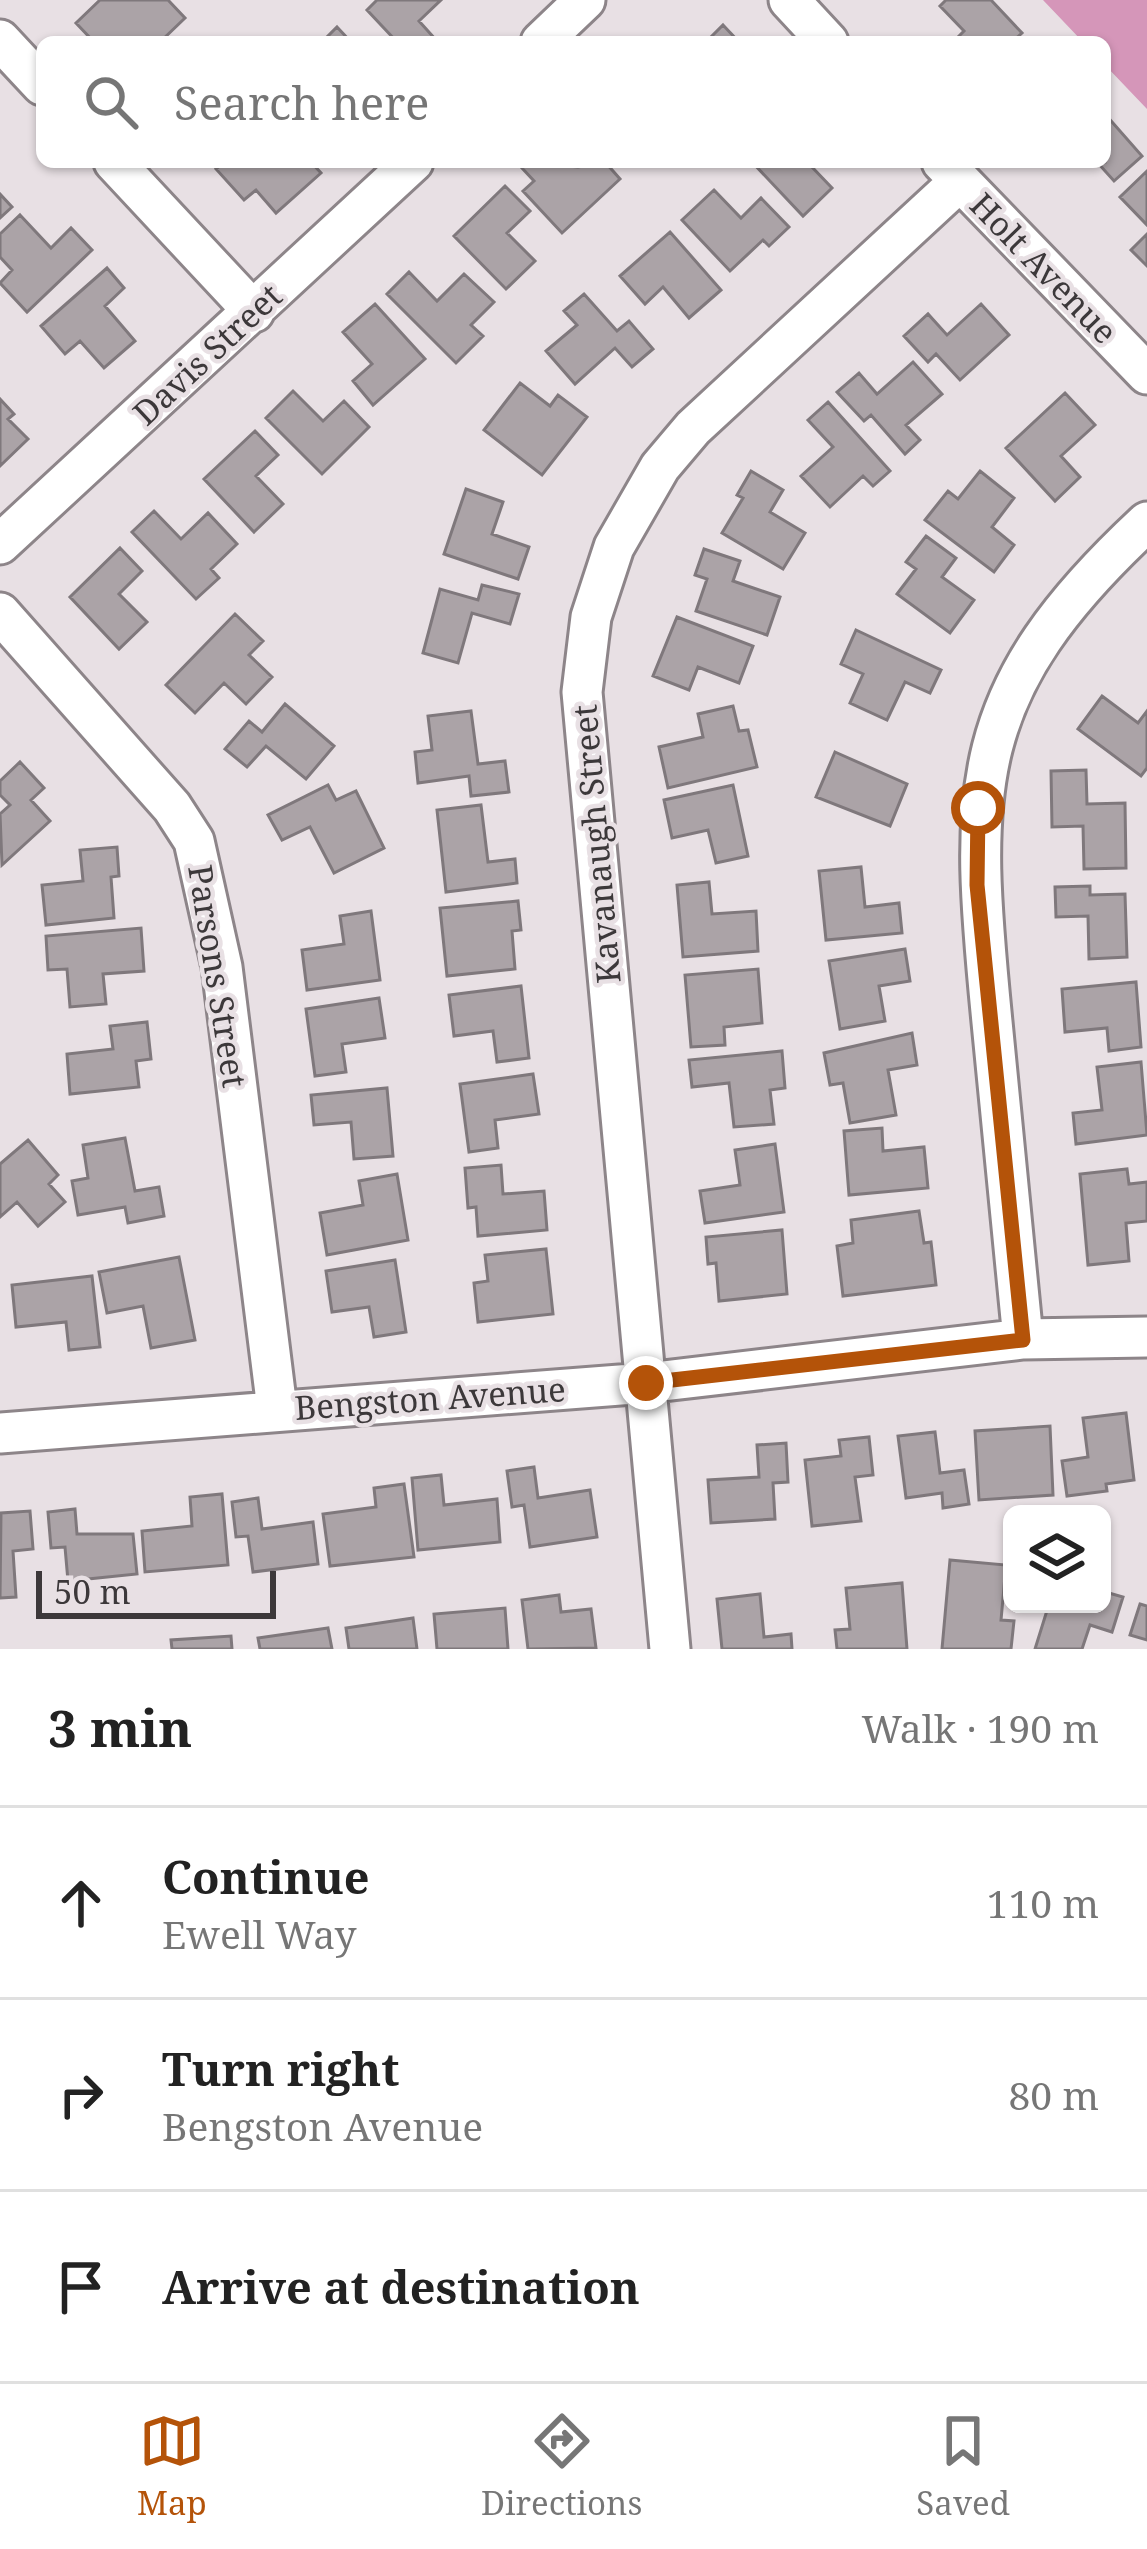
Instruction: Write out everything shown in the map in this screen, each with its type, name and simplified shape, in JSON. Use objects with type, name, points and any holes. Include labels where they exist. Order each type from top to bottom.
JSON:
[{"type":"street","points":[[547,36],[586,0]]},
{"type":"street","points":[[789,0],[822,36]]},
{"type":"street","points":[[0,40],[36,79]]},
{"type":"street","points":[[120,168],[254,312]]},
{"type":"street","name":"Davis Street","points":[[0,544],[407,168]]},
{"type":"street","name":"Holt Avenue","points":[[951,172],[1147,374]]},
{"type":"street","name":"Kavanaugh Street","points":[[670,1649],[581,692],[591,617],[614,547],[632,512],[693,428],[951,172]]},
{"type":"street","points":[[1023,1340],[977,885],[978,808],[1009,698],[1038,640],[1071,598],[1147,523]]},
{"type":"street","name":"Parsons Street","points":[[0,613],[172,807],[194,841],[222,967],[277,1409]]},
{"type":"street","name":"Bengston Avenue","points":[[0,1433],[646,1383],[1023,1340],[1147,1337]]},
{"type":"shaded area","points":[[1043,0],[1147,0],[1147,109],[1111,71],[1111,36],[1077,36]]},
{"type":"building","points":[[100,0],[168,0],[185,18],[166,36],[88,36],[76,23]]},
{"type":"building","points":[[377,0],[441,0],[419,21],[432,36],[391,36],[367,10]]},
{"type":"building","points":[[946,0],[991,0],[1022,33],[959,36],[964,31],[940,6]]},
{"type":"building","points":[[723,25],[733,36],[712,36]]},
{"type":"building","points":[[1111,121],[1142,156],[1114,181],[1102,168],[1111,168]]},
{"type":"building","points":[[316,168],[321,173],[276,213],[256,190],[244,200],[216,169]]},
{"type":"building","points":[[522,168],[610,168],[620,179],[562,233],[523,191],[534,181]]},
{"type":"building","points":[[758,168],[813,168],[832,188],[803,216]]},
{"type":"building","points":[[1147,171],[1147,225],[1120,197]]},
{"type":"building","points":[[505,186],[530,211],[507,233],[535,261],[506,289],[454,236]]},
{"type":"building","points":[[714,190],[741,218],[761,198],[789,227],[769,246],[763,240],[730,271],[682,220]]},
{"type":"building","points":[[0,194],[12,207],[0,218]]},
{"type":"building","points":[[20,215],[51,248],[71,228],[92,250],[27,312],[0,283],[12,270],[0,257],[0,234]]},
{"type":"building","points":[[670,232],[721,290],[689,318],[663,287],[645,304],[620,276]]},
{"type":"building","points":[[1147,234],[1147,266],[1131,250]]},
{"type":"building","points":[[107,268],[124,288],[105,306],[135,341],[104,368],[80,341],[65,354],[41,326]]},
{"type":"building","points":[[409,272],[437,301],[464,274],[494,302],[471,325],[483,336],[456,363],[387,294]]},
{"type":"building","points":[[584,294],[617,331],[629,321],[653,349],[632,367],[615,348],[575,384],[546,351],[577,325],[564,311]]},
{"type":"building","points":[[375,304],[425,359],[373,405],[353,381],[372,364],[343,332]]},
{"type":"building","points":[[981,304],[1009,335],[960,380],[936,354],[928,362],[904,336],[928,314],[947,335]]},
{"type":"building","points":[[913,362],[942,394],[906,425],[920,440],[905,454],[871,415],[864,421],[837,392],[859,373],[877,394]]},
{"type":"building","points":[[520,383],[550,406],[558,395],[587,417],[542,475],[484,430]]},
{"type":"building","points":[[293,391],[323,421],[344,401],[369,427],[322,474],[266,418]]},
{"type":"building","points":[[1065,393],[1095,425],[1061,456],[1080,477],[1055,501],[1006,448]]},
{"type":"building","points":[[0,399],[14,414],[8,419],[28,439],[0,466]]},
{"type":"building","points":[[828,402],[890,471],[873,486],[863,476],[830,507],[801,476],[833,447],[808,420]]},
{"type":"building","points":[[255,431],[278,455],[256,476],[283,504],[254,532],[204,479]]},
{"type":"building","points":[[751,471],[783,490],[770,512],[805,533],[783,569],[722,533],[743,498],[737,495]]},
{"type":"building","points":[[980,471],[1014,498],[992,527],[1014,545],[994,572],[925,520],[948,491],[958,499]]},
{"type":"building","points":[[466,489],[503,502],[492,534],[529,547],[518,579],[444,554]]},
{"type":"building","points":[[154,511],[181,539],[208,513],[237,544],[211,569],[219,578],[196,599],[132,532]]},
{"type":"building","points":[[926,536],[956,558],[942,577],[974,600],[950,633],[897,594],[916,569],[906,562]]},
{"type":"building","points":[[120,548],[142,571],[119,594],[147,622],[119,649],[70,597]]},
{"type":"building","points":[[704,549],[740,561],[733,581],[780,597],[767,635],[696,611],[707,579],[695,575]]},
{"type":"building","points":[[482,585],[519,594],[510,624],[472,613],[458,663],[423,653],[440,589],[478,600]]},
{"type":"building","points":[[235,614],[263,641],[249,655],[272,677],[246,704],[224,683],[195,713],[166,685]]},
{"type":"building","points":[[677,617],[753,646],[739,683],[698,667],[689,690],[653,676]]},
{"type":"building","points":[[856,630],[941,670],[930,693],[905,682],[887,720],[850,703],[863,674],[841,664]]},
{"type":"building","points":[[1102,696],[1138,723],[1147,711],[1147,768],[1141,776],[1078,729]]},
{"type":"building","points":[[285,704],[334,746],[306,779],[266,746],[247,767],[225,749],[249,721],[262,732]]},
{"type":"building","points":[[733,706],[739,731],[748,730],[757,767],[668,788],[659,747],[703,737],[698,714]]},
{"type":"building","points":[[471,711],[478,764],[505,761],[509,792],[471,796],[469,776],[418,783],[415,752],[432,750],[428,716]]},
{"type":"building","points":[[835,752],[907,784],[890,826],[816,797]]},
{"type":"building","points":[[20,762],[44,788],[31,800],[50,821],[2,865],[0,814],[10,805],[0,795],[0,781]]},
{"type":"building","points":[[1086,770],[1087,804],[1125,803],[1126,868],[1084,869],[1083,826],[1052,827],[1051,771]]},
{"type":"building","points":[[328,785],[336,800],[356,791],[384,848],[334,873],[310,827],[282,840],[268,815]]},
{"type":"building","points":[[733,785],[748,856],[716,863],[708,830],[672,838],[664,800]]},
{"type":"building","points":[[481,805],[488,862],[515,859],[517,883],[446,892],[437,810]]},
{"type":"building","points":[[117,847],[119,876],[111,877],[114,918],[46,925],[42,885],[83,881],[80,850]]},
{"type":"building","points":[[861,867],[865,907],[899,903],[902,933],[826,940],[819,871]]},
{"type":"building","points":[[709,882],[712,914],[756,911],[758,951],[683,957],[677,885]]},
{"type":"building","points":[[1090,886],[1090,895],[1125,894],[1127,957],[1089,959],[1088,916],[1056,917],[1055,887]]},
{"type":"building","points":[[518,901],[521,930],[512,931],[515,969],[447,976],[440,908]]},
{"type":"building","points":[[371,911],[380,980],[307,990],[302,950],[344,944],[340,916]]},
{"type":"building","points":[[141,928],[144,971],[103,974],[106,1004],[70,1007],[67,969],[48,970],[46,936]]},
{"type":"building","points":[[905,949],[910,981],[879,986],[885,1021],[840,1029],[829,961]]},
{"type":"building","points":[[758,969],[762,1023],[724,1027],[725,1045],[691,1047],[685,975]]},
{"type":"building","points":[[1136,982],[1141,1047],[1109,1051],[1107,1028],[1065,1032],[1062,989]]},
{"type":"building","points":[[521,986],[529,1058],[497,1062],[493,1031],[454,1036],[449,995]]},
{"type":"building","points":[[379,998],[385,1038],[342,1044],[346,1072],[315,1076],[306,1009]]},
{"type":"building","points":[[147,1022],[151,1059],[136,1061],[139,1087],[70,1094],[67,1054],[113,1049],[110,1026]]},
{"type":"building","points":[[912,1033],[917,1065],[888,1070],[896,1115],[850,1123],[843,1083],[830,1085],[824,1053]]},
{"type":"building","points":[[782,1051],[785,1088],[770,1090],[774,1124],[734,1127],[729,1083],[692,1087],[689,1060]]},
{"type":"building","points":[[1141,1062],[1147,1135],[1076,1144],[1073,1113],[1102,1110],[1097,1067]]},
{"type":"building","points":[[533,1074],[539,1114],[495,1120],[498,1148],[469,1152],[460,1084]]},
{"type":"building","points":[[387,1088],[393,1156],[354,1159],[351,1122],[314,1125],[311,1095]]},
{"type":"building","points":[[882,1128],[883,1151],[924,1147],[928,1188],[849,1195],[844,1131]]},
{"type":"building","points":[[125,1138],[135,1191],[159,1187],[164,1216],[128,1223],[125,1207],[78,1215],[72,1181],[88,1178],[83,1145]]},
{"type":"building","points":[[28,1140],[58,1175],[49,1184],[65,1202],[38,1226],[17,1202],[0,1217],[0,1164]]},
{"type":"building","points":[[775,1144],[784,1212],[705,1223],[700,1191],[740,1185],[735,1150]]},
{"type":"building","points":[[501,1165],[503,1194],[544,1191],[547,1230],[478,1236],[476,1207],[468,1208],[465,1168]]},
{"type":"building","points":[[1127,1169],[1129,1184],[1147,1182],[1147,1221],[1126,1223],[1129,1261],[1088,1265],[1080,1174]]},
{"type":"building","points":[[397,1174],[408,1240],[327,1255],[320,1213],[363,1205],[359,1181]]},
{"type":"building","points":[[919,1211],[924,1243],[931,1242],[936,1285],[843,1296],[837,1246],[853,1243],[851,1220]]},
{"type":"building","points":[[782,1230],[787,1294],[719,1301],[716,1263],[708,1264],[706,1237]]},
{"type":"building","points":[[546,1249],[553,1314],[478,1322],[474,1283],[488,1281],[485,1255]]},
{"type":"building","points":[[179,1257],[195,1340],[151,1348],[143,1306],[107,1313],[99,1272]]},
{"type":"building","points":[[395,1260],[406,1332],[374,1337],[369,1307],[332,1312],[326,1271]]},
{"type":"building","points":[[92,1276],[100,1347],[69,1350],[66,1322],[16,1327],[12,1285]]},
{"type":"building","points":[[1126,1413],[1134,1480],[1106,1484],[1107,1491],[1067,1496],[1062,1461],[1088,1457],[1083,1418]]},
{"type":"building","points":[[1050,1426],[1053,1495],[979,1500],[975,1431]]},
{"type":"building","points":[[935,1432],[940,1473],[964,1470],[969,1504],[943,1508],[942,1493],[906,1498],[898,1436]]},
{"type":"building","points":[[869,1437],[873,1475],[855,1477],[861,1521],[812,1526],[805,1460],[841,1456],[839,1440]]},
{"type":"building","points":[[786,1443],[788,1482],[773,1483],[775,1519],[711,1523],[708,1480],[759,1477],[757,1445]]},
{"type":"building","points":[[534,1467],[538,1498],[590,1490],[597,1537],[530,1547],[524,1505],[512,1507],[507,1471]]},
{"type":"building","points":[[441,1475],[444,1505],[497,1499],[500,1542],[418,1550],[412,1478]]},
{"type":"building","points":[[404,1484],[414,1557],[330,1566],[323,1514],[376,1507],[374,1488]]},
{"type":"building","points":[[222,1494],[228,1565],[145,1572],[142,1531],[192,1526],[190,1497]]},
{"type":"building","points":[[258,1498],[262,1529],[313,1522],[318,1564],[253,1572],[248,1536],[236,1537],[232,1502]]},
{"type":"building","points":[[75,1509],[77,1534],[133,1534],[137,1574],[68,1581],[65,1547],[51,1548],[48,1512]]},
{"type":"building","points":[[30,1511],[33,1549],[13,1551],[16,1597],[0,1598],[1,1513]]},
{"type":"building","points":[[950,1560],[1003,1565],[1001,1620],[1014,1621],[1011,1649],[942,1649]]},
{"type":"building","points":[[902,1583],[907,1649],[837,1649],[835,1630],[850,1629],[846,1588]]},
{"type":"building","points":[[760,1594],[764,1637],[791,1634],[792,1649],[722,1649],[717,1599]]},
{"type":"building","points":[[1111,1594],[1123,1597],[1112,1632],[1090,1625],[1082,1649],[1035,1649],[1046,1613],[1111,1613]]},
{"type":"building","points":[[559,1595],[561,1612],[591,1609],[596,1648],[528,1649],[522,1600]]},
{"type":"building","points":[[1140,1604],[1147,1606],[1147,1640],[1130,1635]]},
{"type":"building","points":[[505,1608],[508,1649],[437,1649],[434,1614]]},
{"type":"building","points":[[413,1618],[417,1649],[349,1649],[346,1628]]},
{"type":"building","points":[[328,1628],[332,1649],[260,1649],[258,1638]]},
{"type":"building","points":[[231,1636],[232,1649],[172,1649],[171,1640]]},
{"type":"route","points":[[646,1383],[1023,1340],[977,885],[978,808]]}]
